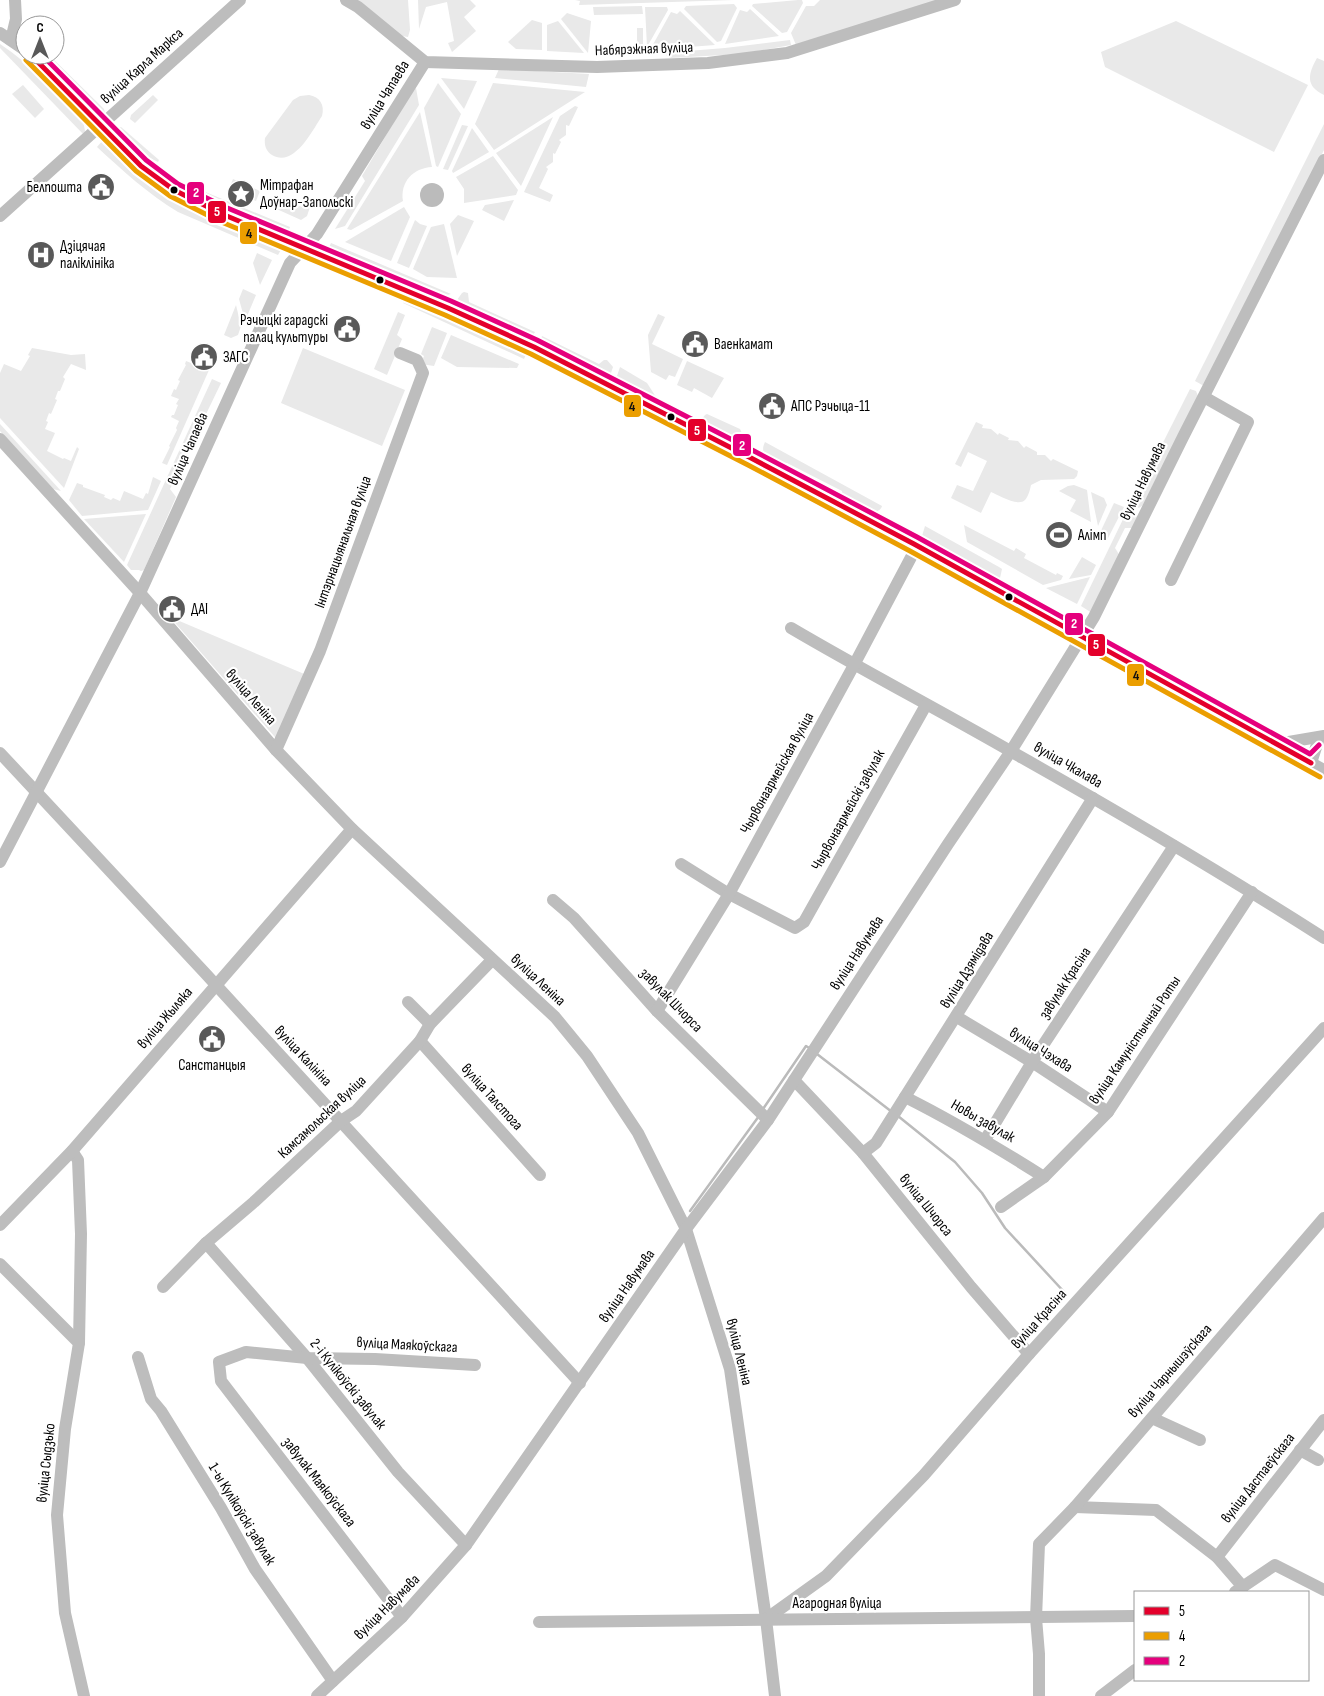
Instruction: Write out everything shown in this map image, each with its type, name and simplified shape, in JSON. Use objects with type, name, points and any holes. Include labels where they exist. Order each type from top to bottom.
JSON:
[{"type":"street","points":[[11,40],[16,19],[15,0]]},
{"type":"street","name":"вуліца Карла Маркса","points":[[0,216],[240,0]]},
{"type":"street","points":[[346,0],[358,7],[425,62]]},
{"type":"street","name":"Набярэжная вуліца","points":[[425,62],[597,67],[708,63],[787,53],[955,0]]},
{"type":"street","points":[[0,33],[15,43]]},
{"type":"street","name":"вуліца Чапаева","points":[[0,862],[140,593],[290,264],[317,234],[425,62]]},
{"type":"street","points":[[41,65],[141,166],[174,190],[222,214],[448,308],[534,347],[751,458],[917,546],[1324,770]]},
{"type":"street","name":"вуліца Навумава","points":[[317,1696],[402,1617],[466,1546],[686,1229],[768,1120],[1011,751],[1094,617],[1324,160]]},
{"type":"street","name":"Інтэрнацыянальная вуліца","points":[[276,750],[320,650],[423,373],[417,360],[400,353]]},
{"type":"street","points":[[1170,580],[1248,422],[1204,397]]},
{"type":"street","name":"вуліца Леніна","points":[[0,439],[140,593],[276,750],[352,829],[555,1017],[587,1056],[638,1133],[686,1229],[730,1369],[775,1696]]},
{"type":"street","name":"Чырвонаармейская вуліца","points":[[658,1011],[729,894],[917,546]]},
{"type":"street","name":"вуліца Чкалава","points":[[791,628],[1093,798],[1252,892],[1324,938]]},
{"type":"street","name":"Чырвонаармейскі завулак","points":[[729,894],[795,928],[804,922],[926,705]]},
{"type":"street","points":[[1277,744],[1322,737]]},
{"type":"street","points":[[1311,763],[1322,737]]},
{"type":"street","points":[[1311,763],[1324,751]]},
{"type":"street","name":"вуліца Калініна","points":[[0,753],[341,1121],[580,1383]]},
{"type":"street","name":"вуліца Дзямідава","points":[[863,1153],[876,1143],[1093,798]]},
{"type":"street","name":"вуліца Жыляка","points":[[0,1225],[72,1151],[215,985],[345,840],[352,829]]},
{"type":"street","name":"завулак Красіна","points":[[985,1140],[1032,1062],[1174,846]]},
{"type":"street","points":[[682,864],[729,894]]},
{"type":"street","name":"вуліца Камуністычнай Роты","points":[[1001,1207],[1044,1177],[1108,1112],[1252,892]]},
{"type":"street","name":"завулак Шчорса","points":[[553,900],[574,918],[658,1011],[768,1120]]},
{"type":"street","name":"Камсамольская вуліца","points":[[163,1287],[206,1243],[254,1202],[341,1121],[356,1111],[420,1041],[430,1024],[492,960]]},
{"type":"street","points":[[408,1002],[430,1024]]},
{"type":"street","name":"вуліца Чэхава","points":[[957,1017],[1032,1062],[1108,1112]]},
{"type":"street","name":"вуліца Красіна","points":[[766,1620],[826,1576],[924,1475],[1029,1354],[1324,1028]]},
{"type":"street","name":"вуліца Талстога","points":[[420,1041],[540,1175]]},
{"type":"street","name":"вуліца Шчорса","points":[[794,1080],[863,1153],[971,1287],[1029,1354]]},
{"type":"street","name":"Новы завулак","points":[[905,1097],[985,1140],[1044,1177]]},
{"type":"street","name":"вуліца Сыдзько","points":[[72,1151],[78,1160],[80,1234],[79,1343],[65,1429],[57,1515],[65,1613],[84,1696]]},
{"type":"street","name":"вуліца Чарнышэўскага","points":[[1036,1618],[1039,1544],[1075,1507],[1322,1224]]},
{"type":"street","name":"2-і Кулікоўскі завулак","points":[[206,1243],[308,1358],[398,1472],[466,1546]]},
{"type":"street","points":[[0,1264],[79,1343]]},
{"type":"street","name":"вуліца Маякоўскага","points":[[219,1362],[246,1352],[308,1358],[375,1358],[475,1365]]},
{"type":"street","name":"1-ы Кулікоўскі завулак","points":[[138,1357],[150,1399],[221,1508],[255,1569],[333,1681]]},
{"type":"street","name":"завулак Маякоўскага","points":[[219,1362],[221,1381],[402,1617]]},
{"type":"street","points":[[1152,1418],[1200,1440]]},
{"type":"street","name":"вуліца Дастаеўскага","points":[[1217,1557],[1324,1420]]},
{"type":"street","points":[[1300,1450],[1318,1460]]},
{"type":"street","points":[[1075,1507],[1156,1510],[1217,1557],[1239,1590],[1275,1565],[1324,1590]]},
{"type":"street","name":"Агародная вуліца","points":[[539,1622],[1134,1616]]},
{"type":"street","points":[[1036,1618],[1039,1654],[1038,1696]]},
{"type":"street","points":[[1101,1696],[1134,1671]]},
{"type":"shaded area","points":[[357,0],[408,0],[410,30],[408,37],[402,36]]},
{"type":"shaded area","points":[[418,0],[470,0],[476,6],[464,17],[476,31],[452,52],[448,43],[454,41],[447,2],[426,7],[419,29]]},
{"type":"shaded area","points":[[575,0],[734,0],[579,5],[580,1]]},
{"type":"shaded area","points":[[802,0],[803,3],[787,32],[782,33],[752,6],[753,4]]},
{"type":"shaded area","points":[[820,0],[943,0],[796,45],[791,33],[806,6],[814,6]]},
{"type":"shaded area","points":[[734,4],[737,8],[721,41],[717,42],[684,9],[686,6]]},
{"type":"shaded area","points":[[642,6],[643,14],[594,15],[593,7]]},
{"type":"shaded area","points":[[645,7],[667,7],[668,10],[647,47]]},
{"type":"shaded area","points":[[750,9],[779,36],[725,44],[740,10],[747,12]]},
{"type":"shaded area","points":[[680,11],[715,45],[650,50],[671,12],[677,14]]},
{"type":"shaded area","points":[[567,13],[591,21],[588,53],[561,19]]},
{"type":"shaded area","points":[[532,20],[542,23],[542,50],[516,49],[508,42]]},
{"type":"shaded area","points":[[558,21],[584,53],[547,51],[547,25]]},
{"type":"shaded area","points":[[1176,21],[1308,85],[1274,152],[1105,67],[1101,52]]},
{"type":"shaded area","points":[[637,28],[643,28],[643,50],[617,51],[614,55],[601,54],[601,48],[637,48]]},
{"type":"shaded area","points":[[790,40],[791,45],[741,54],[670,58],[663,53],[725,48]]},
{"type":"shaded area","points":[[0,44],[15,55],[15,64],[0,48]]},
{"type":"shaded area","points":[[1317,58],[1324,61],[1324,95],[1314,88],[1310,79],[1310,74]]},
{"type":"shaded area","points":[[16,65],[27,65],[33,70],[83,120],[84,135]]},
{"type":"shaded area","points":[[50,65],[59,65],[104,109],[105,113],[95,110]]},
{"type":"shaded area","points":[[499,69],[589,74],[586,87],[495,78]]},
{"type":"shaded area","points":[[441,78],[477,81],[464,109]]},
{"type":"shaded area","points":[[438,83],[461,114],[438,167],[436,166],[424,108]]},
{"type":"shaded area","points":[[493,83],[585,92],[494,150],[475,124]]},
{"type":"shaded area","points":[[23,85],[44,109],[35,118],[12,94]]},
{"type":"shaded area","points":[[416,88],[419,105],[345,226],[335,229],[365,181],[362,176],[411,93]]},
{"type":"shaded area","points":[[153,95],[158,100],[135,123],[130,119],[131,115]]},
{"type":"shaded area","points":[[309,95],[321,102],[323,108],[322,116],[302,146],[295,152],[280,158],[272,155],[266,148],[265,138],[293,100],[300,96]]},
{"type":"shaded area","points":[[575,106],[578,107],[569,126],[566,125],[566,135],[559,140],[561,142],[555,154],[553,153],[553,162],[546,167],[548,169],[539,188],[553,195],[550,202],[524,192],[560,116]]},
{"type":"shaded area","points":[[420,112],[432,167],[419,170],[409,177],[404,188],[403,201],[351,230],[347,229]]},
{"type":"shaded area","points":[[553,117],[521,186],[496,153]]},
{"type":"shaded area","points":[[1324,124],[1324,150],[1204,386],[1195,381]]},
{"type":"shaded area","points":[[462,125],[468,126],[448,170],[443,169]]},
{"type":"shaded area","points":[[121,127],[159,160],[158,162],[138,152],[116,129]]},
{"type":"shaded area","points":[[472,128],[489,152],[453,173],[452,171]]},
{"type":"shaded area","points":[[103,140],[173,201],[282,248],[278,255],[178,212],[167,205],[97,147]]},
{"type":"shaded area","points":[[493,156],[518,190],[516,195],[464,203],[464,189],[456,177]]},
{"type":"shaded area","points":[[233,179],[260,191],[256,201],[229,189]]},
{"type":"shaded area","points":[[432,183],[440,187],[444,195],[440,203],[432,207],[424,203],[420,195],[424,187]]},
{"type":"shaded area","points":[[203,191],[290,227],[287,234],[224,205]]},
{"type":"shaded area","points":[[274,196],[302,207],[305,201],[311,204],[307,216],[301,220],[270,206]]},
{"type":"shaded area","points":[[514,200],[504,221],[482,210],[485,205]]},
{"type":"shaded area","points":[[404,207],[410,217],[391,261],[345,242]]},
{"type":"shaded area","points":[[458,215],[474,221],[457,256],[450,224]]},
{"type":"shaded area","points":[[415,220],[427,226],[409,268],[397,263]]},
{"type":"shaded area","points":[[444,224],[457,278],[427,277],[413,269],[431,227]]},
{"type":"shaded area","points":[[331,243],[451,294],[443,296],[434,294],[328,250]]},
{"type":"shaded area","points":[[257,253],[272,260],[260,285],[253,263]]},
{"type":"shaded area","points":[[243,289],[256,295],[245,321],[239,299]]},
{"type":"shaded area","points":[[464,292],[468,293],[469,302],[535,332],[532,337],[462,306],[457,300]]},
{"type":"shaded area","points":[[405,300],[416,301],[527,352],[524,359],[403,303]]},
{"type":"shaded area","points":[[236,305],[241,326],[238,335],[231,338],[224,335]]},
{"type":"shaded area","points":[[398,312],[405,315],[397,335],[402,339],[387,375],[374,369]]},
{"type":"shaded area","points":[[658,314],[665,317],[652,344],[683,359],[675,377],[669,375],[666,380],[651,372],[648,335]]},
{"type":"shaded area","points":[[432,327],[447,333],[434,366],[421,364],[424,356],[421,354]]},
{"type":"shaded area","points":[[451,335],[519,364],[517,368],[457,367],[441,358]]},
{"type":"shaded area","points":[[542,336],[599,364],[607,360],[613,367],[610,376],[540,341]]},
{"type":"shaded area","points":[[32,348],[71,355],[85,354],[86,370],[71,364],[63,377],[65,379],[60,391],[58,391],[55,399],[57,400],[46,421],[48,422],[45,429],[55,433],[47,451],[71,461],[77,447],[79,449],[64,488],[0,418],[0,373],[4,364],[21,371],[30,356],[28,355]]},
{"type":"shaded area","points":[[303,348],[405,390],[382,446],[281,403]]},
{"type":"shaded area","points":[[186,361],[209,370],[167,465],[162,463],[177,430],[179,421],[171,417],[174,415],[179,399],[171,396],[180,381],[178,380],[186,365]]},
{"type":"shaded area","points":[[687,361],[724,378],[712,398],[694,388],[692,392],[677,385]]},
{"type":"shaded area","points":[[620,367],[647,383],[656,397],[641,392],[616,379]]},
{"type":"shaded area","points":[[212,379],[221,383],[170,489],[176,497],[144,570],[131,570],[127,565]]},
{"type":"shaded area","points":[[1190,389],[1196,391],[1198,396],[1143,505],[1139,508],[1132,504]]},
{"type":"shaded area","points":[[707,414],[740,429],[743,435],[739,443],[715,430],[702,419]]},
{"type":"shaded area","points":[[976,422],[983,425],[982,428],[991,429],[998,435],[999,433],[1009,438],[1008,440],[1018,441],[1024,448],[1026,446],[1037,452],[1037,455],[1045,455],[1051,461],[1053,459],[1078,471],[1077,476],[1074,479],[1041,480],[1031,485],[1027,497],[1022,502],[1008,500],[991,492],[981,513],[951,498],[957,485],[973,491],[987,461],[968,452],[961,467],[955,464]]},
{"type":"shaded area","points":[[0,424],[61,491],[53,489],[49,485],[0,431]]},
{"type":"shaded area","points":[[765,442],[882,506],[879,511],[873,512],[842,495],[842,491],[787,463],[783,465],[767,457],[763,451]]},
{"type":"shaded area","points":[[153,477],[161,481],[148,510],[82,516],[69,500],[77,483],[105,495],[104,497],[111,500],[113,498],[120,501],[124,491],[143,499],[146,493],[148,494]]},
{"type":"shaded area","points":[[1074,485],[1087,490],[1091,522],[1070,511],[1076,500],[1059,491]]},
{"type":"shaded area","points":[[1091,492],[1104,498],[1107,505],[1098,526]]},
{"type":"shaded area","points":[[1114,503],[1124,507],[1106,542],[1098,537]]},
{"type":"shaded area","points":[[1128,509],[1134,512],[1137,517],[1133,528],[1125,528],[1115,548],[1120,556],[1092,613],[1081,606]]},
{"type":"shaded area","points":[[146,514],[124,562],[84,519]]},
{"type":"shaded area","points":[[964,525],[1014,551],[1016,548],[1026,554],[1024,558],[1056,575],[1057,573],[1063,576],[1061,580],[1043,585],[967,542]]},
{"type":"shaded area","points":[[925,526],[1002,569],[1000,578],[980,571],[926,542],[922,536]]},
{"type":"shaded area","points":[[1082,557],[1096,565],[1091,575],[1069,579]]},
{"type":"shaded area","points":[[1090,577],[1077,604],[1046,588]]},
{"type":"shaded area","points":[[170,617],[309,676],[280,743],[274,736]]},
{"type":"waterway","points":[[763,1109],[806,1046],[811,1049]]},
{"type":"waterway","points":[[817,1054],[892,1112]]},
{"type":"waterway","points":[[690,1211],[759,1116]]},
{"type":"waterway","points":[[898,1116],[955,1162],[982,1193],[1005,1228],[1066,1294]]},
{"type":"transit line","name":"4","points":[[31,65],[136,171],[170,196],[219,221],[445,315],[531,354],[748,465],[910,551],[1320,777]]},
{"type":"transit line","name":"5","points":[[41,65],[141,166],[174,190],[222,214],[448,308],[534,347],[914,544],[1311,763]]},
{"type":"transit line","name":"2","points":[[52,65],[146,160],[178,184],[225,207],[451,301],[537,340],[917,537],[1310,754],[1319,745]]},
{"type":"place","name":"Белпошта","points":[[101,187]]},
{"type":"place","name":"Мітрафан Доўнар-Запольскі","points":[[241,194]]},
{"type":"place","name":"Дзіцячая паліклініка","points":[[41,255]]},
{"type":"place","name":"Рэчыцкі гарадскі палац культуры","points":[[347,329]]},
{"type":"place","name":"Ваенкамат","points":[[695,344]]},
{"type":"place","name":"ЗАГС","points":[[204,357]]},
{"type":"place","name":"АПС Рэчыца-11","points":[[772,406]]},
{"type":"place","name":"Алімп","points":[[1059,535]]},
{"type":"place","name":"ДАІ","points":[[172,609]]},
{"type":"place","name":"Санстанцыя","points":[[212,1039]]}]
